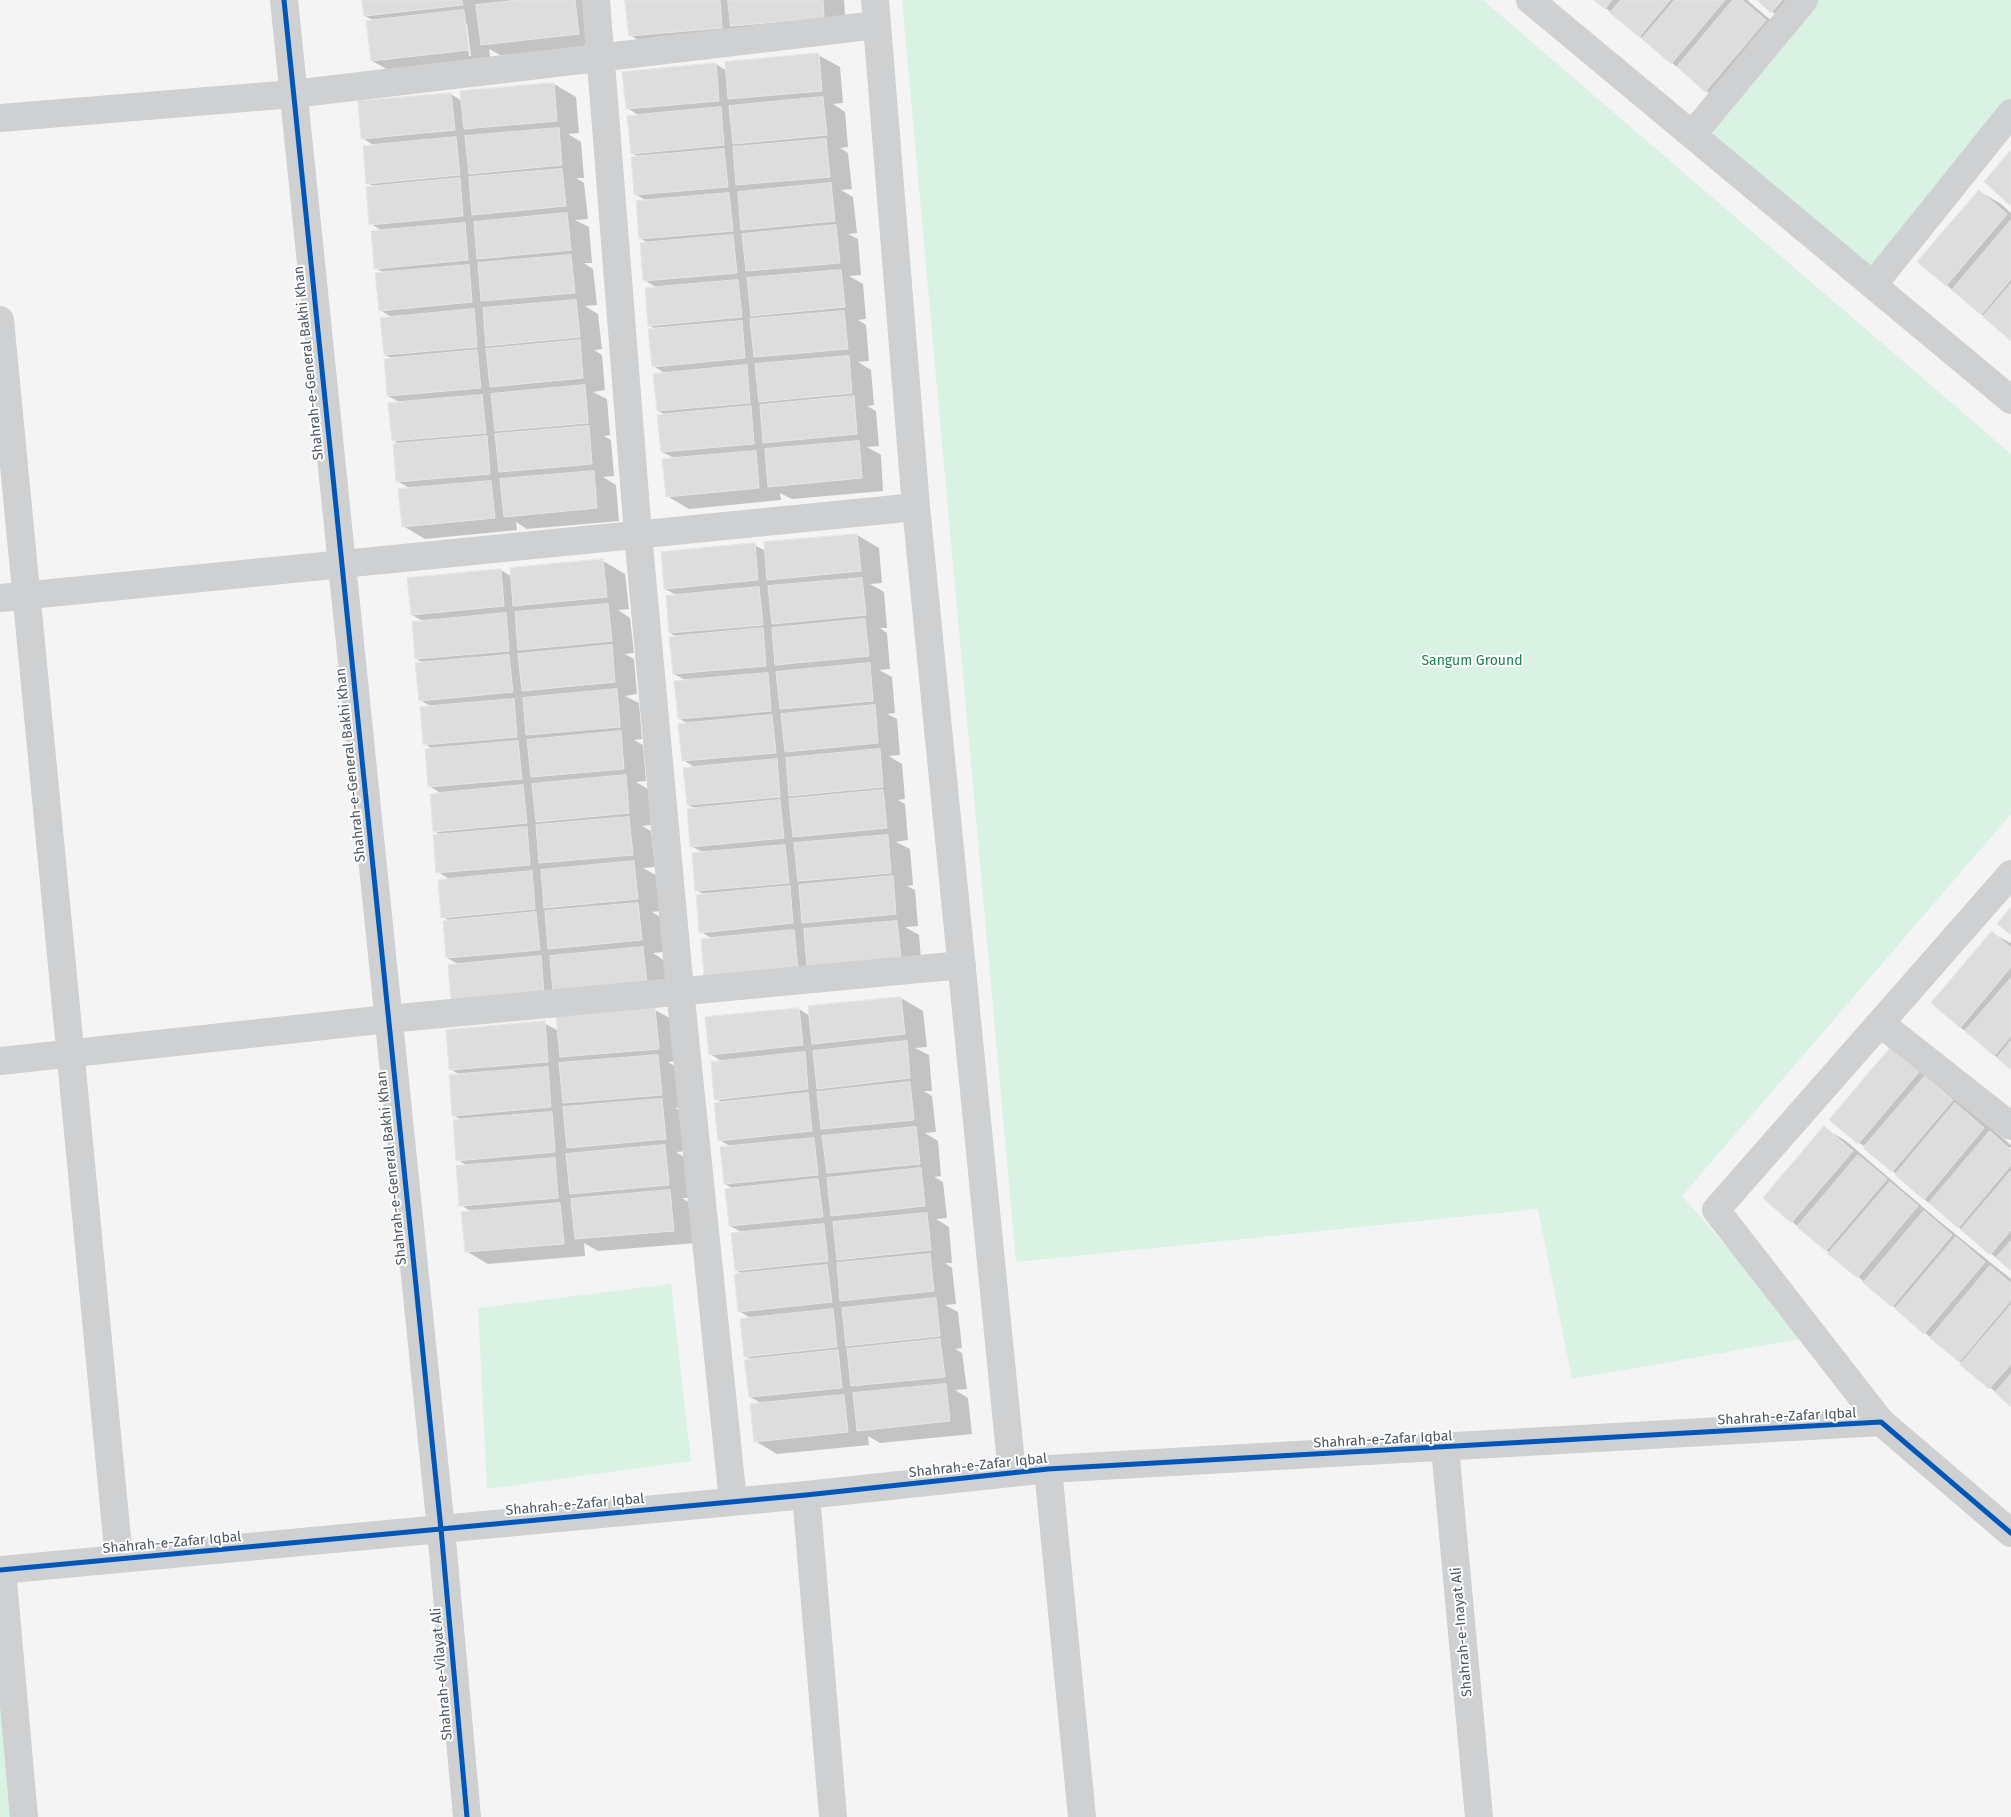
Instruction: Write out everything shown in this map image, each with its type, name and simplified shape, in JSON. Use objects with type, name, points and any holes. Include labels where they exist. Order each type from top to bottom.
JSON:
[{"type":"street","name":"Shahrah-e-General Bakhi Khan","points":[[284,0],[441,1529]]},
{"type":"street","points":[[596,0],[638,534],[680,990],[732,1501]]},
{"type":"street","points":[[1530,0],[2011,400]]},
{"type":"street","points":[[1692,135],[1804,0]]},
{"type":"street","points":[[0,118],[293,94],[601,57],[876,12],[916,507],[1012,1473]]},
{"type":"street","points":[[1873,285],[2011,113]]},
{"type":"street","points":[[0,320],[13,597],[71,1054],[120,1559]]},
{"type":"street","points":[[13,597],[916,507]]},
{"type":"street","points":[[2011,874],[1716,1210],[1881,1422],[2011,1533]]},
{"type":"street","points":[[0,1061],[388,1019],[680,990],[962,965]]},
{"type":"street","points":[[1880,1023],[2011,1126]]},
{"type":"street","name":"Shahrah-e-Zafar Iqbal","points":[[1,1570],[806,1495],[1048,1469],[1881,1422]]},
{"type":"street","name":"Shahrah-e-Inayat Ali","points":[[1444,1448],[1479,1817]]},
{"type":"street","points":[[1048,1469],[1082,1817]]},
{"type":"street","points":[[806,1495],[832,1817]]},
{"type":"street","name":"Shahrah-e-Vilayat Ali","points":[[441,1529],[466,1817]]},
{"type":"street","points":[[1,1570],[24,1817]]},
{"type":"green space","name":"Sangum Ground","points":[[902,0],[1483,0],[2011,454],[2011,814],[1682,1196],[1807,1338],[1572,1379],[1538,1209],[1016,1262]]},
{"type":"green space","points":[[1804,0],[2011,0],[2011,115],[1873,285],[1692,135]]},
{"type":"green space","points":[[671,1284],[691,1461],[487,1489],[478,1308]]},
{"type":"green space","points":[[0,1570],[24,1817],[0,1817]]},
{"type":"building","points":[[362,0],[462,0],[463,5],[364,16]]},
{"type":"building","points":[[519,0],[575,0],[579,34],[481,45],[476,5]]},
{"type":"building","points":[[625,0],[720,0],[722,28],[629,36]]},
{"type":"building","points":[[728,0],[823,0],[824,18],[731,26]]},
{"type":"building","points":[[1594,0],[1612,0],[1605,9]]},
{"type":"building","points":[[1621,0],[1670,0],[1639,37],[1610,13]]},
{"type":"building","points":[[1675,0],[1725,0],[1671,64],[1642,39]]},
{"type":"building","points":[[1733,0],[1742,0],[1766,20],[1705,92],[1677,67]]},
{"type":"building","points":[[1757,0],[1782,0],[1771,13]]},
{"type":"building","points":[[464,10],[469,50],[371,61],[366,21]]},
{"type":"building","points":[[819,53],[822,91],[728,99],[725,62]]},
{"type":"building","points":[[716,63],[719,101],[626,109],[622,72]]},
{"type":"building","points":[[554,83],[557,121],[464,129],[460,91]]},
{"type":"building","points":[[451,93],[455,130],[361,139],[358,101]]},
{"type":"building","points":[[823,97],[827,135],[733,144],[729,106]]},
{"type":"building","points":[[721,107],[724,145],[631,154],[627,116]]},
{"type":"building","points":[[559,128],[562,165],[469,174],[465,136]]},
{"type":"building","points":[[456,137],[460,175],[366,184],[363,146]]},
{"type":"building","points":[[826,139],[830,177],[736,185],[733,147]]},
{"type":"building","points":[[724,149],[728,187],[634,195],[631,157]]},
{"type":"building","points":[[2011,150],[2011,206],[1984,182]]},
{"type":"building","points":[[562,169],[566,206],[472,215],[469,177]]},
{"type":"building","points":[[460,178],[463,216],[369,225],[366,187]]},
{"type":"building","points":[[831,183],[835,221],[741,230],[738,192]]},
{"type":"building","points":[[1979,190],[2007,214],[1946,286],[1917,262]]},
{"type":"building","points":[[729,193],[733,231],[639,239],[636,201]]},
{"type":"building","points":[[567,213],[571,250],[477,259],[474,222]]},
{"type":"building","points":[[2011,220],[2011,279],[1981,315],[1952,290]]},
{"type":"building","points":[[465,223],[468,260],[374,269],[371,231]]},
{"type":"building","points":[[836,225],[840,263],[746,271],[742,234]]},
{"type":"building","points":[[733,235],[737,273],[643,281],[640,243]]},
{"type":"building","points":[[571,255],[575,293],[481,301],[478,263]]},
{"type":"building","points":[[469,265],[472,302],[379,311],[375,273]]},
{"type":"building","points":[[841,270],[845,307],[751,316],[747,278]]},
{"type":"building","points":[[738,280],[742,317],[648,326],[645,288]]},
{"type":"building","points":[[2011,284],[2011,341],[1983,317]]},
{"type":"building","points":[[576,300],[580,337],[486,346],[483,308]]},
{"type":"building","points":[[474,309],[477,347],[384,355],[380,318]]},
{"type":"building","points":[[844,311],[848,349],[754,357],[750,319]]},
{"type":"building","points":[[742,321],[745,358],[652,367],[648,329]]},
{"type":"building","points":[[580,340],[583,378],[490,387],[486,349]]},
{"type":"building","points":[[477,350],[481,388],[387,396],[384,359]]},
{"type":"building","points":[[849,356],[852,393],[759,402],[755,364]]},
{"type":"building","points":[[747,365],[750,403],[657,411],[653,374]]},
{"type":"building","points":[[585,385],[588,423],[495,431],[491,394]]},
{"type":"building","points":[[482,395],[486,433],[392,441],[388,403]]},
{"type":"building","points":[[854,396],[857,434],[763,443],[760,405]]},
{"type":"building","points":[[751,406],[754,444],[661,452],[657,415]]},
{"type":"building","points":[[589,426],[592,464],[499,472],[495,434]]},
{"type":"building","points":[[487,436],[490,474],[396,482],[393,444]]},
{"type":"building","points":[[859,441],[862,478],[768,487],[765,449]]},
{"type":"building","points":[[756,451],[759,488],[666,497],[662,459]]},
{"type":"building","points":[[594,471],[597,508],[504,517],[500,479]]},
{"type":"building","points":[[491,481],[495,518],[402,527],[398,489]]},
{"type":"building","points":[[857,534],[861,571],[767,580],[764,542]]},
{"type":"building","points":[[755,543],[758,580],[664,589],[661,552]]},
{"type":"building","points":[[603,559],[607,597],[513,606],[510,568]]},
{"type":"building","points":[[501,569],[504,606],[411,615],[407,578]]},
{"type":"building","points":[[862,578],[866,615],[772,624],[768,586]]},
{"type":"building","points":[[759,587],[763,625],[669,633],[666,596]]},
{"type":"building","points":[[608,604],[612,641],[518,650],[515,612]]},
{"type":"building","points":[[506,613],[509,651],[415,659],[412,622]]},
{"type":"building","points":[[865,619],[869,656],[775,665],[772,628]]},
{"type":"building","points":[[763,628],[766,666],[673,674],[669,637]]},
{"type":"building","points":[[612,645],[615,682],[522,691],[518,654]]},
{"type":"building","points":[[509,655],[513,692],[419,701],[415,663]]},
{"type":"building","points":[[870,663],[873,701],[780,709],[776,672]]},
{"type":"building","points":[[768,673],[771,711],[678,719],[674,681]]},
{"type":"building","points":[[617,689],[620,727],[526,735],[523,698]]},
{"type":"building","points":[[514,699],[517,737],[423,745],[420,707]]},
{"type":"building","points":[[875,705],[878,743],[785,752],[781,714]]},
{"type":"building","points":[[772,715],[776,753],[682,761],[678,724]]},
{"type":"building","points":[[621,731],[624,769],[531,777],[527,740]]},
{"type":"building","points":[[518,741],[522,779],[428,787],[425,749]]},
{"type":"building","points":[[880,749],[883,787],[789,796],[786,758]]},
{"type":"building","points":[[777,759],[780,797],[687,805],[683,768]]},
{"type":"building","points":[[626,775],[629,813],[536,822],[532,784]]},
{"type":"building","points":[[523,785],[527,823],[433,832],[430,794]]},
{"type":"building","points":[[883,790],[887,828],[793,837],[789,799]]},
{"type":"building","points":[[780,800],[784,838],[690,847],[687,809]]},
{"type":"building","points":[[629,817],[633,855],[539,863],[536,825]]},
{"type":"building","points":[[527,827],[530,865],[436,873],[433,835]]},
{"type":"building","points":[[888,835],[891,873],[798,881],[794,843]]},
{"type":"building","points":[[785,845],[789,883],[695,891],[692,853]]},
{"type":"building","points":[[634,861],[638,899],[544,908],[541,870]]},
{"type":"building","points":[[532,871],[535,909],[441,918],[438,880]]},
{"type":"building","points":[[893,876],[896,914],[802,923],[799,885]]},
{"type":"building","points":[[790,886],[793,923],[699,933],[696,895]]},
{"type":"building","points":[[638,903],[642,940],[548,949],[545,911]]},
{"type":"building","points":[[2011,907],[2011,935],[1997,924]]},
{"type":"building","points":[[536,912],[540,950],[446,958],[443,921]]},
{"type":"building","points":[[897,921],[901,958],[807,967],[804,929]]},
{"type":"building","points":[[794,930],[798,968],[704,977],[701,939]]},
{"type":"building","points":[[1992,931],[2011,948],[2011,967],[1960,1028],[1931,1003]]},
{"type":"building","points":[[643,947],[647,984],[553,993],[550,956]]},
{"type":"building","points":[[541,956],[544,994],[451,1002],[448,965]]},
{"type":"building","points":[[2011,978],[2011,1036],[1994,1056],[1965,1031]]},
{"type":"building","points":[[901,997],[905,1034],[812,1044],[808,1006]]},
{"type":"building","points":[[655,1008],[659,1049],[560,1057],[556,1017]]},
{"type":"building","points":[[799,1008],[803,1045],[709,1055],[705,1017]]},
{"type":"building","points":[[545,1021],[548,1062],[449,1070],[446,1030]]},
{"type":"building","points":[[907,1041],[910,1078],[817,1089],[813,1051]]},
{"type":"building","points":[[2011,1041],[2011,1070],[1997,1058]]},
{"type":"building","points":[[1890,1048],[1919,1072],[1858,1144],[1829,1120]]},
{"type":"building","points":[[805,1052],[808,1089],[714,1100],[711,1062]]},
{"type":"building","points":[[658,1055],[662,1095],[563,1103],[559,1063]]},
{"type":"building","points":[[548,1067],[551,1107],[452,1116],[449,1075]]},
{"type":"building","points":[[1925,1076],[1953,1100],[1892,1172],[1863,1148]]},
{"type":"building","points":[[910,1082],[914,1120],[821,1129],[817,1092]]},
{"type":"building","points":[[808,1093],[812,1131],[718,1141],[714,1103]]},
{"type":"building","points":[[662,1099],[666,1139],[567,1148],[563,1107]]},
{"type":"building","points":[[1955,1103],[1984,1128],[1924,1200],[1895,1175]]},
{"type":"building","points":[[552,1112],[555,1152],[456,1161],[453,1120]]},
{"type":"building","points":[[1824,1126],[1853,1151],[1791,1223],[1763,1198]]},
{"type":"building","points":[[916,1127],[920,1164],[827,1173],[822,1136]]},
{"type":"building","points":[[1990,1131],[2011,1150],[2011,1165],[1958,1228],[1929,1203]]},
{"type":"building","points":[[814,1138],[818,1175],[724,1184],[720,1147]]},
{"type":"building","points":[[665,1145],[669,1185],[570,1194],[566,1154]]},
{"type":"building","points":[[1858,1155],[1887,1179],[1826,1251],[1797,1227]]},
{"type":"building","points":[[555,1158],[558,1198],[459,1206],[456,1166]]},
{"type":"building","points":[[921,1168],[925,1206],[831,1216],[827,1178]]},
{"type":"building","points":[[2011,1171],[2011,1230],[1990,1255],[1961,1230]]},
{"type":"building","points":[[818,1179],[823,1217],[729,1226],[725,1189]]},
{"type":"building","points":[[1890,1182],[1918,1206],[1857,1278],[1828,1254]]},
{"type":"building","points":[[670,1190],[674,1231],[575,1239],[571,1199]]},
{"type":"building","points":[[560,1203],[564,1244],[465,1252],[461,1212]]},
{"type":"building","points":[[1924,1211],[1952,1235],[1892,1307],[1863,1283]]},
{"type":"building","points":[[927,1213],[931,1250],[837,1260],[833,1222]]},
{"type":"building","points":[[824,1224],[828,1261],[735,1271],[731,1233]]},
{"type":"building","points":[[1956,1237],[1985,1262],[1924,1334],[1895,1309]]},
{"type":"building","points":[[2011,1241],[2011,1271],[1996,1258]]},
{"type":"building","points":[[930,1254],[934,1291],[840,1301],[837,1263]]},
{"type":"building","points":[[827,1265],[832,1302],[738,1312],[734,1274]]},
{"type":"building","points":[[1990,1266],[2011,1283],[2011,1300],[1959,1362],[1930,1338]]},
{"type":"building","points":[[936,1298],[940,1336],[846,1346],[842,1308]]},
{"type":"building","points":[[2011,1305],[2011,1364],[1989,1389],[1960,1365]]},
{"type":"building","points":[[833,1309],[837,1347],[744,1357],[740,1319]]},
{"type":"building","points":[[940,1339],[945,1377],[851,1386],[847,1349]]},
{"type":"building","points":[[838,1350],[842,1388],[749,1397],[744,1360]]},
{"type":"building","points":[[2011,1374],[2011,1407],[1995,1393]]},
{"type":"building","points":[[946,1384],[950,1421],[857,1431],[853,1393]]},
{"type":"building","points":[[844,1395],[848,1432],[754,1442],[750,1404]]},
{"type":"cycle path","points":[[284,0],[441,1529],[467,1817]]},
{"type":"cycle path","points":[[0,1570],[806,1495],[1048,1469],[1881,1422],[2011,1533]]}]
